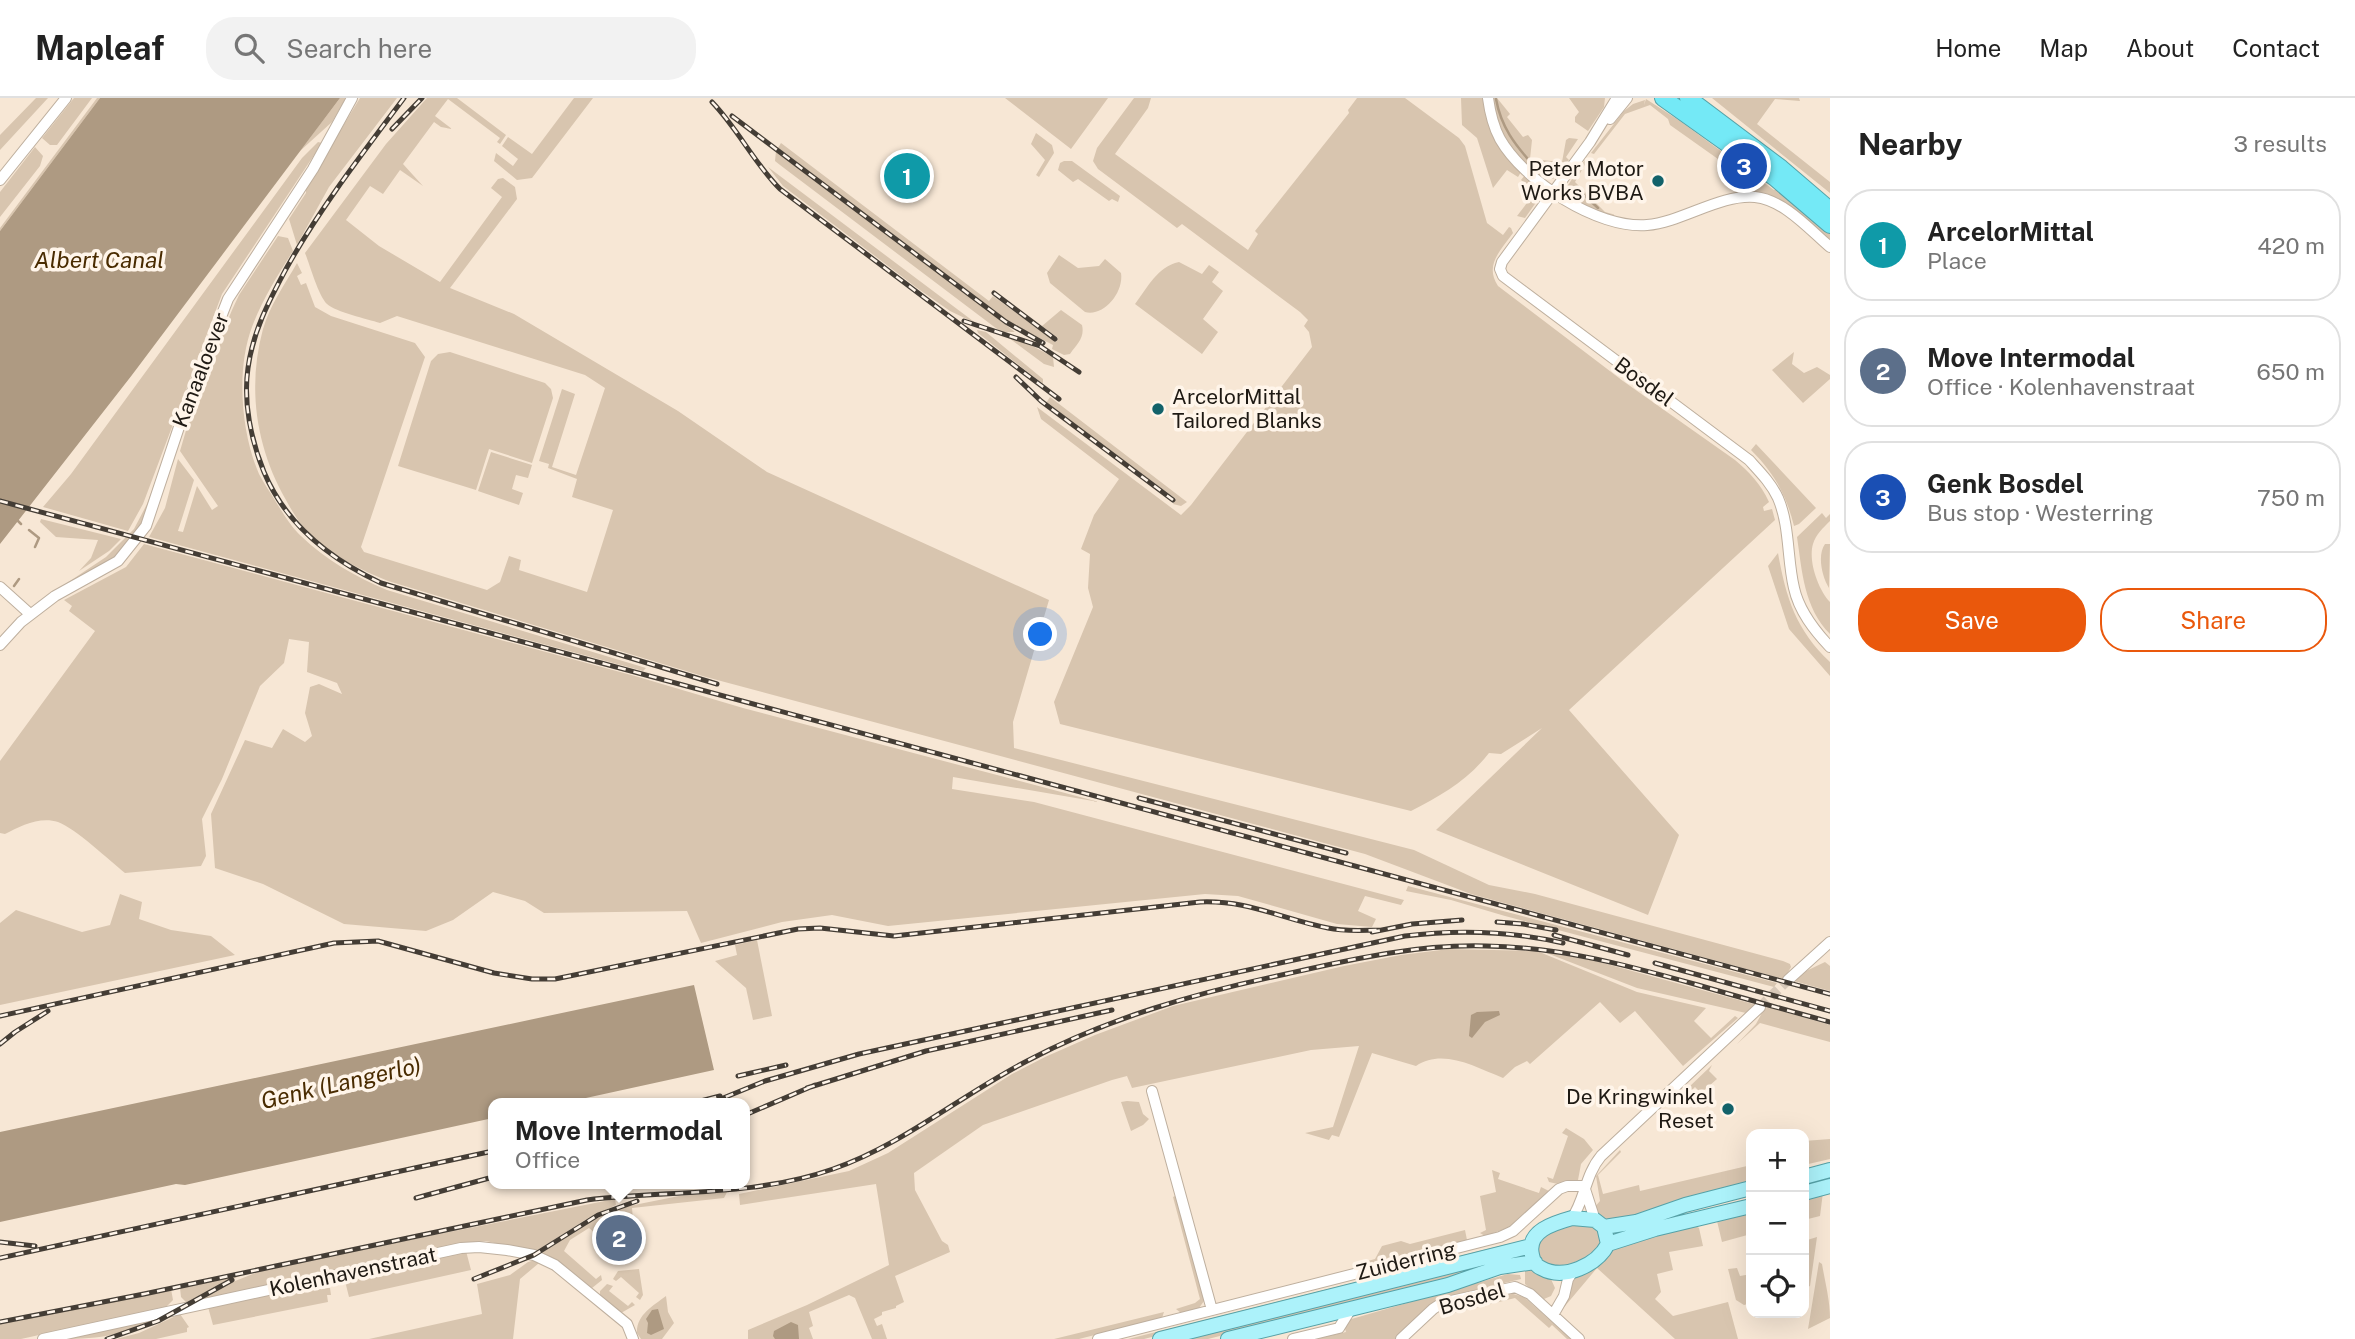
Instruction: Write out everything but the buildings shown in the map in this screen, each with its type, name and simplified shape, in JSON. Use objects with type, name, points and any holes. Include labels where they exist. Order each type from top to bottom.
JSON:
[{"type":"highway","points":[[1663,98],[1775,178],[1830,225]]},
{"type":"highway","points":[[1688,98],[1782,168],[1830,210]]},
{"type":"main road","points":[[1809,1176],[1830,1170]]},
{"type":"main road","points":[[1808,1192],[1830,1186]]},
{"type":"main road","name":"Zuiderring","points":[[1160,1339],[1531,1246],[1536,1235],[1542,1230],[1572,1218],[1599,1223],[1636,1222],[1685,1205],[1746,1189]]},
{"type":"main road","points":[[1608,1244],[1656,1229],[1746,1207]]},
{"type":"main road","points":[[1531,1246],[1535,1262],[1542,1269],[1552,1272],[1573,1271],[1595,1261],[1604,1253],[1608,1244],[1599,1223]]},
{"type":"main road","name":"Zuiderring","points":[[1228,1339],[1448,1285],[1500,1267],[1535,1262]]},
{"type":"street","points":[[0,180],[66,98]]},
{"type":"street","name":"Kanaaloever","points":[[0,645],[30,614],[67,588],[118,561],[146,526],[183,415],[228,299],[313,169],[352,98]]},
{"type":"street","points":[[1488,98],[1493,124],[1517,162],[1553,191],[1596,218],[1629,225],[1665,222],[1738,198],[1755,197],[1783,207],[1830,247]]},
{"type":"street","name":"Bosdel","points":[[1627,98],[1553,191],[1502,261],[1500,269],[1503,276],[1749,460],[1768,481],[1779,499],[1785,524],[1794,590],[1803,612],[1830,647]]},
{"type":"street","name":"Bosdel","points":[[1590,142],[1614,100]]},
{"type":"street","points":[[0,587],[30,614]]},
{"type":"street","points":[[1788,981],[1830,942]]},
{"type":"street","points":[[1572,1218],[1593,1165],[1601,1156],[1760,1007]]},
{"type":"street","points":[[1152,1091],[1212,1310]]},
{"type":"street","points":[[1584,1186],[1599,1223]]},
{"type":"street","name":"Zuiderring","points":[[1098,1339],[1500,1237],[1513,1231],[1559,1189],[1584,1186]]},
{"type":"street","name":"Kolenhavenstraat","points":[[43,1339],[461,1248],[479,1247],[534,1255],[555,1265],[627,1324],[633,1339]]},
{"type":"street","points":[[1549,1312],[1564,1296],[1573,1271]]},
{"type":"street","points":[[1549,1312],[1559,1286],[1552,1272]]},
{"type":"street","name":"Bosdel","points":[[1402,1339],[1442,1303],[1510,1287],[1525,1290],[1579,1339]]},
{"type":"street","name":"Zuiderring","points":[[1293,1339],[1339,1328],[1352,1307]]},
{"type":"shaded area","points":[[36,98],[48,98],[0,150],[0,135]]},
{"type":"shaded area","points":[[74,98],[92,98],[57,145],[50,145],[42,138]]},
{"type":"shaded area","points":[[97,98],[100,98],[0,231],[0,228]]},
{"type":"shaded area","points":[[340,98],[346,98],[332,122],[300,151]]},
{"type":"shaded area","points":[[360,98],[397,98],[329,187],[297,245],[289,219]]},
{"type":"shaded area","points":[[427,98],[457,98],[506,135],[500,144],[497,142],[500,138],[448,99],[435,116],[452,129],[441,127],[434,122],[403,164],[423,186],[400,170],[383,194],[370,186],[346,220],[379,246],[440,282],[502,197],[491,188],[498,179],[503,178],[515,187],[517,199],[450,288],[514,314],[678,411],[767,472],[1049,600],[1013,722],[1014,748],[1414,850],[1489,885],[1535,894],[1783,961],[1791,967],[1784,979],[1471,894],[1365,854],[706,677],[388,581],[340,557],[310,534],[292,510],[267,459],[257,417],[256,373],[263,329],[274,303],[297,263],[302,273],[297,276],[301,285],[306,283],[315,307],[331,316],[415,343],[425,357],[361,547],[364,552],[487,590],[500,582],[509,556],[521,560],[519,570],[587,592],[613,510],[572,497],[577,479],[548,468],[549,464],[539,461],[562,389],[575,394],[552,467],[576,475],[605,388],[585,375],[397,316],[380,323],[344,312],[327,304],[320,294],[305,253],[386,144]]},
{"type":"shaded area","points":[[574,98],[593,98],[532,178],[517,180],[494,161],[496,153],[513,166],[518,159],[502,146],[508,137],[532,154]]},
{"type":"shaded area","points":[[1005,98],[1108,98],[1071,149]]},
{"type":"shaded area","points":[[1134,98],[1151,98],[1148,108],[1115,154],[1248,250],[1258,234],[1255,231],[1349,113],[1348,110],[1357,98],[1405,98],[1459,138],[1465,146],[1487,223],[1503,235],[1511,228],[1513,233],[1493,264],[1494,278],[1498,286],[1623,381],[1735,460],[1762,490],[1769,502],[1763,507],[1764,511],[1772,509],[1775,520],[1569,710],[1679,835],[1648,915],[1436,830],[1542,728],[1501,754],[1489,753],[1472,772],[1411,811],[1060,724],[1054,702],[1093,607],[1088,588],[1090,554],[1081,549],[1094,515],[1119,479],[1041,419],[1037,407],[1181,515],[1312,347],[1309,332],[1304,326],[1308,320],[1300,312],[1182,224],[1177,228],[1098,169],[1093,161],[1097,148]]},
{"type":"shaded area","points":[[1461,98],[1483,98],[1491,129],[1507,156],[1521,172],[1518,177],[1507,170],[1493,188],[1477,138],[1462,125]]},
{"type":"shaded area","points":[[1492,98],[1497,98],[1510,114],[1507,117],[1523,137],[1528,135],[1532,140],[1530,159],[1562,162],[1566,140],[1578,139],[1566,157],[1569,160],[1553,179],[1536,173],[1519,157],[1497,120]]},
{"type":"shaded area","points":[[1569,98],[1605,98],[1604,107],[1588,131],[1575,122],[1579,112]]},
{"type":"shaded area","points":[[1712,98],[1799,98],[1800,101],[1775,99],[1757,124],[1830,182],[1830,193]]},
{"type":"shaded area","points":[[1646,99],[1774,190],[1778,188],[1830,232],[1830,243],[1784,203],[1751,192],[1749,181],[1670,125],[1668,119],[1650,105],[1625,114],[1594,154],[1591,153],[1624,111],[1645,100],[1644,105]]},
{"type":"shaded area","points":[[1036,133],[1052,145],[1054,153],[1039,177],[1036,175],[1045,160],[1031,144]]},
{"type":"shaded area","points":[[318,142],[322,143],[222,294],[143,504],[128,531],[43,507],[71,474],[302,158]]},
{"type":"shaded area","points":[[781,143],[989,301],[993,296],[1056,342],[1058,338],[1042,326],[1061,310],[1082,325],[1078,344],[1070,354],[1064,355],[1052,349],[1053,345],[1008,322],[778,148]]},
{"type":"shaded area","points":[[35,147],[43,156],[40,166],[0,217],[0,192]]},
{"type":"shaded area","points":[[776,151],[1015,332],[1001,332],[780,165],[775,161]]},
{"type":"shaded area","points":[[1585,160],[1587,161],[1575,182],[1605,212],[1616,215],[1597,213],[1567,193],[1566,188]]},
{"type":"shaded area","points":[[1072,161],[1120,196],[1118,202],[1112,199],[1109,201],[1078,179],[1073,182],[1058,170],[1060,163]]},
{"type":"shaded area","points":[[768,167],[977,324],[950,311],[917,288],[783,186]]},
{"type":"shaded area","points":[[1525,175],[1542,190],[1542,194],[1525,218],[1517,216],[1530,199],[1530,187],[1521,180]]},
{"type":"shaded area","points":[[278,236],[288,238],[293,251],[265,297],[252,327],[244,362],[243,401],[248,440],[259,474],[294,528],[331,560],[387,590],[646,668],[643,671],[149,537],[165,508],[178,459],[194,480],[178,531],[183,532],[197,486],[212,510],[218,506],[180,451],[194,403],[232,310]]},
{"type":"shaded area","points":[[1059,255],[1078,268],[1099,266],[1105,259],[1121,273],[1116,295],[1106,307],[1092,313],[1085,312],[1050,283],[1047,273]]},
{"type":"shaded area","points":[[1179,262],[1202,274],[1209,265],[1219,272],[1212,282],[1223,291],[1203,319],[1218,332],[1202,354],[1135,304],[1159,273]]},
{"type":"shaded area","points":[[977,330],[986,332],[1043,379],[1043,384],[978,333]]},
{"type":"shaded area","points":[[1009,338],[1025,342],[1053,357],[1054,367],[1044,364]]},
{"type":"shaded area","points":[[450,352],[545,383],[551,389],[553,398],[532,463],[489,449],[476,490],[398,466],[431,361],[438,354]]},
{"type":"shaded area","points":[[1794,352],[1792,364],[1804,373],[1817,367],[1830,375],[1830,379],[1803,403],[1772,370]]},
{"type":"shaded area","points":[[1050,397],[1187,502],[1181,506],[1173,504],[1176,499],[1046,403]]},
{"type":"shaded area","points":[[177,420],[143,522],[116,556],[58,589],[106,557],[134,529],[147,504]]},
{"type":"shaded area","points":[[1756,444],[1816,508],[1799,524],[1794,526],[1778,485],[1751,450]]},
{"type":"shaded area","points":[[491,452],[532,465],[528,478],[516,475],[512,489],[523,493],[519,505],[478,491]]},
{"type":"shaded area","points":[[1822,513],[1826,518],[1830,514],[1830,521],[1814,540],[1812,558],[1818,582],[1830,602],[1830,634],[1821,624],[1809,601],[1797,537]]},
{"type":"shaded area","points":[[41,519],[121,539],[109,551],[79,571],[91,558],[98,540],[56,537],[40,522]]},
{"type":"shaded area","points":[[144,544],[635,676],[743,708],[1099,802],[953,777],[952,789],[1034,802],[1404,900],[1401,905],[1365,896],[1358,911],[1376,919],[1372,927],[1337,924],[1238,896],[1205,894],[888,926],[832,915],[782,922],[701,943],[687,911],[544,913],[525,901],[493,892],[453,920],[426,931],[344,924],[263,884],[215,868],[211,814],[245,740],[272,748],[283,729],[305,742],[312,736],[305,713],[310,687],[319,684],[342,694],[337,683],[307,672],[309,642],[289,639],[284,663],[260,686],[222,779],[202,819],[206,856],[201,866],[125,873],[74,831],[51,820],[37,821],[5,834],[0,833],[0,761],[95,631],[69,611],[72,606],[64,600],[126,567]]},
{"type":"shaded area","points":[[1825,544],[1830,544],[1829,588],[1821,566],[1821,554]]},
{"type":"shaded area","points":[[1778,553],[1794,612],[1809,638],[1830,662],[1830,676],[1789,629],[1768,566]]},
{"type":"shaded area","points":[[1408,886],[1777,983],[1774,987],[1451,900],[1406,891]]},
{"type":"shaded area","points":[[120,894],[142,902],[139,919],[171,930],[211,936],[235,955],[0,1005],[0,923],[16,910],[82,932],[110,925]]},
{"type":"shaded area","points":[[757,940],[772,1016],[753,1020],[746,988],[715,961],[737,955],[735,945]]},
{"type":"shaded area","points":[[1449,949],[1537,951],[1637,992],[1706,1008],[1694,1021],[1711,1038],[1735,1016],[1738,1018],[1683,1066],[1635,1011],[1620,1023],[1600,1002],[1530,1064],[1527,1061],[1515,1067],[1503,1078],[1459,1061],[1437,1059],[1416,1066],[1372,1053],[1339,1137],[1332,1135],[1329,1140],[1305,1133],[1333,1127],[1359,1046],[1311,1050],[1132,1088],[1127,1076],[1112,1080],[983,1125],[914,1173],[915,1190],[950,1252],[895,1276],[904,1302],[896,1308],[882,1312],[882,1315],[874,1319],[877,1326],[882,1324],[887,1339],[872,1339],[855,1298],[849,1295],[809,1312],[813,1326],[809,1328],[813,1339],[748,1339],[748,1330],[889,1265],[876,1184],[740,1205],[739,1194],[849,1171],[888,1153],[1012,1074],[1045,1057],[1173,1006],[1344,966]]},
{"type":"shaded area","points":[[1544,952],[1592,960],[1757,1005],[1746,1013],[1637,988]]},
{"type":"shaded area","points":[[1825,962],[1830,966],[1830,991],[1794,981],[1804,972]]},
{"type":"shaded area","points":[[1768,1007],[1830,1025],[1830,1042],[1760,1023],[1737,1044]]},
{"type":"shaded area","points":[[1712,1065],[1709,1071],[1717,1079],[1701,1093],[1695,1087],[1691,1091],[1688,1088]]},
{"type":"shaded area","points":[[1121,1102],[1139,1102],[1143,1114],[1149,1119],[1131,1131]]},
{"type":"shaded area","points":[[1566,1128],[1584,1139],[1593,1150],[1581,1164],[1578,1180],[1558,1184],[1549,1182],[1547,1177],[1553,1179],[1568,1136],[1562,1133]]},
{"type":"shaded area","points":[[1830,1139],[1830,1159],[1809,1164],[1809,1141]]},
{"type":"shaded area","points":[[1620,1150],[1598,1175],[1603,1194],[1639,1185],[1640,1191],[1746,1166],[1746,1186],[1664,1210],[1604,1221],[1593,1209],[1600,1201],[1596,1176]]},
{"type":"shaded area","points":[[1492,1170],[1500,1173],[1498,1179],[1539,1193],[1541,1187],[1549,1191],[1510,1227],[1485,1236],[1480,1233],[1486,1230],[1480,1196],[1496,1192]]},
{"type":"shaded area","points":[[727,1192],[724,1198],[632,1208],[634,1231],[622,1231],[619,1208],[679,1196]]},
{"type":"shaded area","points":[[1823,1192],[1820,1216],[1809,1219],[1809,1196]]},
{"type":"shaded area","points":[[1177,1195],[1204,1301],[1199,1308],[1181,1313],[1176,1309],[1200,1299],[1173,1197]]},
{"type":"shaded area","points":[[615,1199],[616,1205],[585,1220],[535,1252],[486,1241],[463,1243],[198,1301],[225,1285],[268,1268]]},
{"type":"shaded area","points":[[616,1209],[617,1219],[607,1221],[609,1233],[601,1238],[589,1228],[570,1240],[564,1251],[596,1279],[601,1275],[602,1280],[592,1288],[540,1254],[586,1224]]},
{"type":"shaded area","points":[[1746,1212],[1746,1235],[1722,1242],[1717,1221]]},
{"type":"shaded area","points":[[1572,1225],[1590,1226],[1598,1230],[1601,1242],[1596,1249],[1573,1263],[1564,1265],[1547,1263],[1539,1258],[1538,1241],[1548,1233]]},
{"type":"shaded area","points":[[1696,1226],[1699,1228],[1703,1246],[1669,1252],[1673,1270],[1657,1274],[1661,1292],[1655,1299],[1673,1316],[1728,1302],[1738,1339],[1675,1339],[1597,1268],[1560,1312],[1570,1279],[1613,1244]]},
{"type":"shaded area","points":[[1465,1230],[1467,1240],[1367,1266],[1364,1262],[1375,1259],[1382,1246],[1401,1241],[1410,1244]]},
{"type":"shaded area","points":[[1817,1237],[1809,1286],[1809,1255],[1809,1239]]},
{"type":"shaded area","points":[[1515,1243],[1144,1339],[1128,1339]]},
{"type":"shaded area","points":[[466,1251],[471,1270],[349,1297],[344,1277]]},
{"type":"shaded area","points":[[1519,1254],[1521,1260],[1208,1339],[1181,1339]]},
{"type":"shaded area","points":[[535,1260],[539,1263],[520,1279],[513,1339],[369,1339],[482,1314],[477,1284],[510,1275]]},
{"type":"shaded area","points":[[1819,1262],[1822,1264],[1830,1318],[1808,1329]]},
{"type":"shaded area","points":[[1525,1264],[1550,1277],[1555,1288],[1551,1296],[1544,1299],[1525,1284]]},
{"type":"shaded area","points":[[1737,1268],[1740,1276],[1746,1275],[1746,1304],[1736,1300],[1728,1269]]},
{"type":"shaded area","points":[[639,1269],[643,1295],[640,1300],[636,1297],[639,1293],[621,1277],[616,1281],[613,1279],[618,1271]]},
{"type":"shaded area","points":[[245,1273],[193,1300],[186,1302],[181,1297],[180,1288]]},
{"type":"shaded area","points":[[1508,1274],[1520,1275],[1521,1279],[1438,1299],[1396,1339],[1316,1339],[1346,1332],[1344,1325],[1348,1320]]},
{"type":"shaded area","points":[[320,1282],[330,1288],[328,1302],[213,1325],[208,1307]]},
{"type":"shaded area","points":[[607,1284],[613,1286],[609,1291],[628,1306],[632,1302],[635,1305],[621,1313],[600,1295],[600,1291]]},
{"type":"shaded area","points":[[171,1289],[173,1300],[166,1307],[21,1339],[0,1339],[0,1323]]},
{"type":"shaded area","points":[[1506,1292],[1524,1297],[1571,1339],[1567,1339],[1552,1325],[1549,1328],[1515,1298],[1447,1315],[1443,1312],[1445,1307]]},
{"type":"shaded area","points":[[666,1296],[668,1312],[674,1323],[662,1339],[641,1339],[637,1333],[639,1321]]},
{"type":"shaded area","points":[[1164,1312],[1162,1318],[1079,1339],[1054,1339]]},
{"type":"shaded area","points":[[180,1314],[189,1327],[187,1332],[156,1339],[116,1339],[139,1333]]},
{"type":"shaded area","points":[[161,1317],[114,1335],[63,1339]]},
{"type":"water","name":"Albert Canal","points":[[100,98],[340,98],[132,375],[0,544],[0,231]]},
{"type":"water","name":"Genk (Langerlo)","points":[[694,985],[714,1070],[586,1098],[488,1098],[488,1119],[0,1222],[0,1132]]},
{"type":"water","points":[[1499,1011],[1500,1015],[1485,1022],[1472,1038],[1469,1036],[1471,1015],[1477,1012]]},
{"type":"water","points":[[658,1309],[664,1329],[651,1335],[647,1333],[646,1319],[652,1310]]},
{"type":"water","points":[[791,1322],[798,1325],[799,1339],[775,1339],[774,1331]]},
{"type":"waterway","points":[[1496,99],[1501,118],[1510,135],[1534,166]]},
{"type":"waterway","points":[[1582,193],[1598,208]]},
{"type":"waterway","points":[[18,521],[21,524]]},
{"type":"waterway","points":[[29,530],[39,538],[35,547]]},
{"type":"waterway","points":[[14,586],[19,579]]},
{"type":"tunnel","points":[[1760,1007],[1788,980]]},
{"type":"railway","points":[[404,98],[299,246],[258,329],[248,368],[247,407],[255,447],[273,491],[297,524],[327,551],[381,583],[717,684]]},
{"type":"railway","points":[[392,129],[422,98]]},
{"type":"railway","points":[[712,102],[780,189],[1059,399]]},
{"type":"railway","points":[[732,116],[1006,322],[1043,343]]},
{"type":"railway","points":[[994,293],[1055,339]]},
{"type":"railway","points":[[964,321],[1040,346],[1079,372]]},
{"type":"railway","points":[[1016,377],[1041,401],[1173,500]]},
{"type":"railway","points":[[0,501],[1830,994]]},
{"type":"railway","points":[[1139,798],[1346,853]]},
{"type":"railway","points":[[0,1016],[334,943],[378,941],[494,973],[532,979],[555,979],[798,929],[820,928],[894,936],[1200,902],[1250,907],[1335,929],[1382,930]]},
{"type":"railway","points":[[1372,932],[1412,924],[1462,920]]},
{"type":"railway","points":[[1497,922],[1556,930]]},
{"type":"railway","points":[[723,1098],[765,1081],[859,1054],[1405,936],[1485,932],[1563,943]]},
{"type":"railway","points":[[1554,935],[1628,955]]},
{"type":"railway","points":[[750,1187],[803,1178],[859,1159],[908,1133],[1027,1061],[1089,1032],[1153,1008],[1252,981],[1386,954],[1461,946],[1541,950],[1593,958],[1830,1022]]},
{"type":"railway","points":[[1655,963],[1830,1011]]},
{"type":"railway","points":[[807,1088],[926,1051],[1112,1010]]},
{"type":"railway","points":[[0,1044],[48,1011]]},
{"type":"railway","points":[[738,1076],[786,1065]]},
{"type":"railway","points":[[750,1113],[815,1085]]},
{"type":"railway","points":[[712,1098],[720,1096]]},
{"type":"railway","points":[[0,1258],[488,1152]]},
{"type":"railway","points":[[416,1198],[488,1178]]},
{"type":"railway","points":[[0,1322],[587,1200],[732,1189]]},
{"type":"railway","points":[[474,1279],[534,1255],[598,1215],[637,1201]]},
{"type":"railway","points":[[0,1242],[35,1246]]},
{"type":"railway","points":[[107,1339],[158,1321],[232,1280]]},
{"type":"place","name":"Genk Bosdel","points":[[1744,166]]},
{"type":"place","name":"ArcelorMittal","points":[[907,176]]},
{"type":"place","name":"Peter Motor Works BVBA","points":[[1658,181]]},
{"type":"place","name":"ArcelorMittal Tailored Blanks","points":[[1158,409]]},
{"type":"place","name":"De Kringwinkel Reset","points":[[1728,1109]]},
{"type":"place","name":"Move Intermodal","points":[[619,1238]]}]
